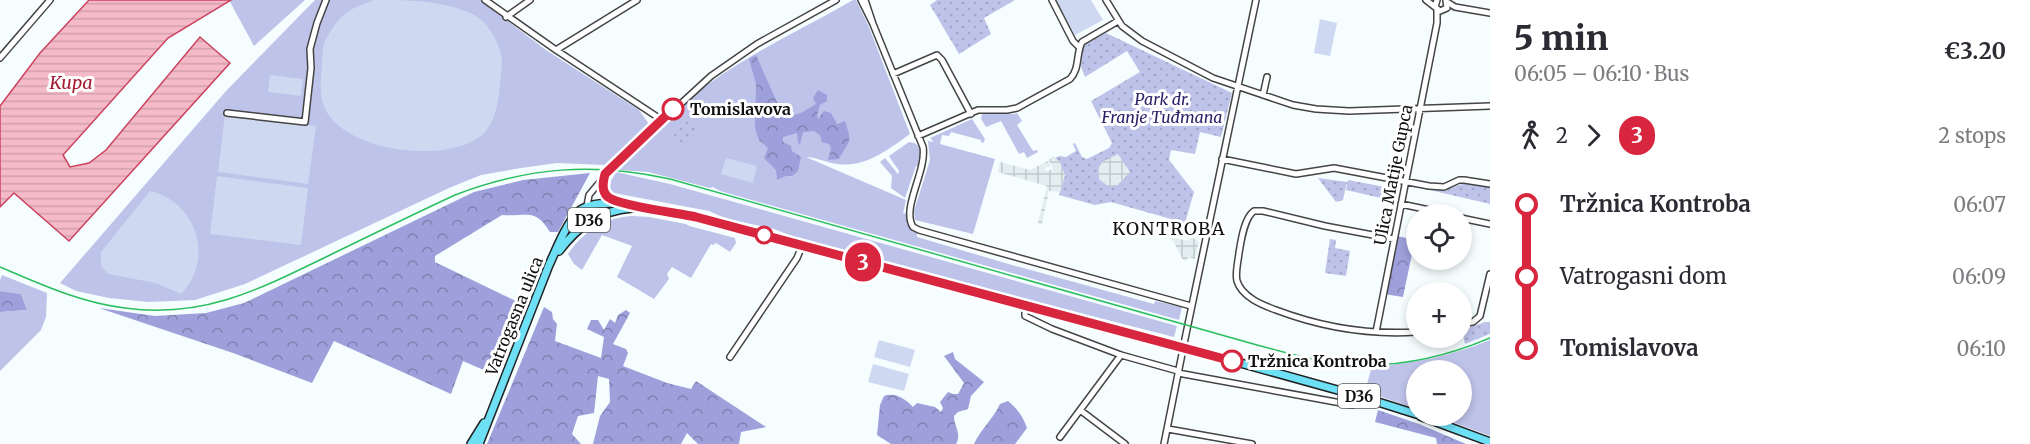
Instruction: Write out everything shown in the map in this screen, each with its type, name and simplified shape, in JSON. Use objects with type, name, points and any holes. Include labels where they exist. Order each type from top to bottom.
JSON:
[{"type":"main road","points":[[605,174],[603,186],[607,195],[627,205]]},
{"type":"main road","name":"D36","points":[[587,206],[603,202],[647,207],[696,217],[1183,347],[1406,410]]},
{"type":"main road","name":"Vatrogasna ulica","points":[[479,444],[549,265],[573,219],[587,206]]},
{"type":"main road","name":"D36","points":[[549,265],[574,233],[589,220],[614,210],[647,207]]},
{"type":"main road","points":[[471,444],[489,416]]},
{"type":"main road","name":"D36","points":[[1451,426],[1490,440]]},
{"type":"main road","points":[[1453,426],[1490,440]]},
{"type":"street","points":[[0,58],[50,0]]},
{"type":"street","points":[[227,113],[304,122],[311,68],[310,49],[326,0]]},
{"type":"street","points":[[485,0],[506,17],[662,120]]},
{"type":"street","points":[[506,17],[530,0]]},
{"type":"street","points":[[556,50],[637,0]]},
{"type":"street","points":[[587,206],[588,197],[605,174],[711,76],[736,58],[836,0]]},
{"type":"street","points":[[863,0],[923,147],[924,159],[909,212],[909,219],[913,227],[1042,266],[1191,306]]},
{"type":"street","points":[[1052,0],[1073,41],[1079,47]]},
{"type":"street","points":[[1106,0],[1118,21],[1132,35],[1163,53],[1213,78],[1296,106],[1328,110],[1490,106]]},
{"type":"street","points":[[1164,444],[1256,0]]},
{"type":"street","points":[[1426,0],[1436,8],[1445,10],[1455,7]]},
{"type":"street","points":[[1431,0],[1436,0]]},
{"type":"street","name":"Ulica Matije Gupca","points":[[1376,332],[1437,23],[1436,0]]},
{"type":"street","points":[[1445,10],[1446,1],[1455,7],[1490,13]]},
{"type":"street","name":"Ulica Matije Gupca","points":[[1437,23],[1445,10]]},
{"type":"street","points":[[918,136],[978,110],[1017,108],[1070,79],[1076,72],[1079,47],[1085,39],[1118,21]]},
{"type":"street","points":[[893,74],[937,55],[942,60],[970,114]]},
{"type":"street","points":[[1263,95],[1267,76]]},
{"type":"street","points":[[1222,159],[1296,174],[1334,168],[1444,187],[1459,180],[1490,184]]},
{"type":"street","points":[[1401,204],[1406,205]]},
{"type":"street","points":[[1394,239],[1254,211],[1247,219],[1239,251],[1237,280],[1244,291],[1257,301],[1323,326],[1376,332],[1406,332]]},
{"type":"street","points":[[1472,220],[1490,224]]},
{"type":"street","points":[[730,357],[797,258],[802,246]]},
{"type":"street","points":[[1472,322],[1480,316],[1490,274]]},
{"type":"street","points":[[1025,306],[1024,314],[1052,329],[1121,355],[1178,372],[1352,405]]},
{"type":"street","points":[[1060,437],[1121,355]]},
{"type":"street","points":[[1080,410],[1125,444]]},
{"type":"street","points":[[1168,429],[1252,444]]},
{"type":"green space","points":[[229,0],[305,0],[254,46]]},
{"type":"green space","points":[[315,0],[480,0],[546,50],[639,110],[649,124],[605,165],[557,163],[481,175],[245,284],[195,300],[148,302],[109,298],[76,291],[60,283],[226,91]]},
{"type":"green space","points":[[856,0],[869,27],[910,134],[894,146],[858,163],[838,164],[806,157],[906,200],[903,213],[907,214],[909,225],[917,233],[917,237],[1154,304],[1155,301],[1182,307],[1179,320],[720,191],[713,187],[648,172],[620,170],[670,116],[716,79],[754,55]]},
{"type":"green space","points":[[937,0],[1015,0],[984,18],[991,34],[959,54],[930,5]]},
{"type":"green space","name":"Park dr. Franje Tuđmana","points":[[1106,33],[1232,93],[1221,137],[1200,132],[1195,154],[1171,150],[1169,160],[1194,192],[1185,223],[1111,202],[1095,205],[1059,195],[1065,175],[1055,158],[1066,157],[1076,151],[1073,144],[1075,143],[1082,157],[1087,159],[1109,148],[1112,143],[1091,101],[1140,72],[1127,51],[1085,77],[1081,67],[1083,46]]},
{"type":"green space","points":[[756,55],[784,118],[801,113],[816,104],[813,98],[818,90],[827,95],[827,101],[820,105],[818,119],[824,111],[831,113],[837,124],[845,121],[849,134],[848,143],[839,159],[828,160],[831,148],[829,144],[822,142],[820,135],[814,131],[803,132],[800,144],[797,133],[783,137],[783,142],[791,146],[792,151],[801,157],[798,171],[792,176],[777,180],[776,170],[764,158],[768,148],[759,140],[755,128],[756,84],[749,59]]},
{"type":"green space","points":[[1017,113],[1022,121],[1017,125],[1033,151],[1038,152],[1027,158],[1024,152],[1019,154],[1001,121],[986,127],[981,119],[982,114]]},
{"type":"green space","points":[[688,116],[699,124],[683,146],[672,138]]},
{"type":"green space","points":[[972,119],[985,139],[984,142],[981,143],[981,140],[951,132],[949,136],[942,135],[940,144],[995,159],[973,234],[915,220],[914,211],[930,160],[928,141],[934,142],[930,138]]},
{"type":"green space","points":[[909,142],[919,147],[920,158],[919,166],[916,166],[905,198],[891,188],[892,176],[880,162],[885,158],[898,174],[899,171],[889,156]]},
{"type":"green space","points":[[616,172],[670,184],[1177,326],[1174,337],[879,262],[774,229],[727,219],[709,211],[614,193],[610,189]]},
{"type":"green space","points":[[590,173],[558,232],[550,232],[545,224],[535,216],[502,215],[435,256],[435,262],[522,304],[495,375],[463,361],[451,394],[334,341],[312,383],[233,353],[99,308],[155,316],[206,313],[244,303],[474,192],[523,180]]},
{"type":"green space","points":[[1318,178],[1347,182],[1343,200],[1336,202]]},
{"type":"green space","points":[[1348,180],[1396,189],[1394,201],[1346,190]]},
{"type":"green space","points":[[1465,183],[1490,187],[1490,204],[1430,190],[1445,190]]},
{"type":"green space","points":[[632,216],[686,224],[735,238],[736,243],[730,252],[716,243],[711,244],[691,278],[672,267],[667,274],[669,279],[654,299],[617,277],[632,246],[602,235],[582,270],[574,264],[568,254],[588,232],[612,220]]},
{"type":"green space","points":[[1397,236],[1406,238],[1406,270],[1409,270],[1403,297],[1384,294]]},
{"type":"green space","points":[[1330,239],[1336,240],[1335,248],[1350,251],[1346,276],[1325,273]]},
{"type":"green space","points":[[2,275],[47,293],[46,317],[41,330],[0,371],[0,312],[27,310],[21,294],[0,291]]},
{"type":"green space","points":[[0,291],[21,294],[27,310],[0,312]]},
{"type":"green space","points":[[544,307],[552,312],[557,324],[555,341],[601,358],[604,337],[587,329],[591,320],[598,320],[604,330],[610,319],[615,323],[618,315],[626,310],[630,313],[613,344],[626,349],[628,353],[623,366],[667,383],[691,389],[696,381],[766,427],[741,432],[739,444],[698,444],[687,433],[681,444],[593,444],[600,416],[610,402],[609,379],[598,376],[594,413],[578,416],[572,434],[581,444],[487,444]]},
{"type":"green space","points":[[1490,322],[1490,334],[1472,341],[1472,327]]},
{"type":"green space","points":[[1490,340],[1490,436],[1463,426],[1472,426],[1472,360],[1420,360]]},
{"type":"green space","points":[[953,352],[955,359],[984,382],[971,396],[968,409],[954,416],[958,433],[956,444],[891,444],[877,435],[880,405],[884,396],[896,396],[913,407],[917,403],[935,407],[941,412],[943,408],[940,402],[948,392],[958,394],[964,383],[944,356]]},
{"type":"green space","points":[[1406,362],[1406,405],[1365,391],[1372,366]]},
{"type":"green space","points":[[1008,401],[1020,413],[1027,428],[1015,444],[974,444],[1000,404]]},
{"type":"green space","points":[[1378,410],[1406,420],[1406,426],[1424,426],[1466,444],[1437,444],[1436,438],[1375,422]]},
{"type":"shaded area","points":[[374,0],[442,4],[468,12],[487,25],[501,53],[502,68],[498,101],[493,118],[479,138],[456,147],[438,150],[398,149],[359,138],[343,129],[331,118],[324,105],[321,91],[324,44],[342,17],[355,8]]},
{"type":"shaded area","points":[[1056,0],[1091,0],[1103,20],[1075,35]]},
{"type":"shaded area","points":[[1320,19],[1337,23],[1330,56],[1314,53]]},
{"type":"shaded area","points":[[270,75],[303,79],[301,96],[268,92]]},
{"type":"shaded area","points":[[225,114],[316,126],[308,184],[218,172]]},
{"type":"shaded area","points":[[1118,154],[1130,172],[1118,185],[1108,186],[1099,179],[1098,169],[1102,162]]},
{"type":"shaded area","points":[[1053,156],[1060,162],[1065,175],[1060,192],[1049,191],[1042,224],[1038,223],[1047,186],[998,172],[1000,162],[1030,170],[1048,161],[1050,166],[1045,168],[1047,171],[1053,169],[1049,160]]},
{"type":"shaded area","points":[[726,158],[757,166],[753,183],[721,174]]},
{"type":"shaded area","points":[[217,176],[308,188],[301,245],[210,234]]},
{"type":"shaded area","points":[[150,191],[166,197],[179,207],[189,219],[196,234],[199,249],[197,265],[191,280],[181,294],[156,283],[108,274],[101,265],[101,252]]},
{"type":"shaded area","points":[[1190,236],[1199,242],[1195,259],[1188,257],[1187,261],[1183,260],[1171,237],[1188,241]]},
{"type":"shaded area","points":[[879,340],[915,350],[910,367],[874,357]]},
{"type":"shaded area","points":[[873,364],[909,374],[904,391],[868,382]]},
{"type":"water","name":"Kupa","points":[[89,0],[231,0],[168,38],[63,155],[70,167],[89,163],[106,150],[200,37],[230,63],[69,241],[14,193],[0,207],[0,106],[40,53]]},
{"type":"railway","points":[[0,267],[61,292],[109,306],[154,310],[207,305],[257,289],[455,195],[482,186],[535,173],[561,170],[615,170],[670,179],[1257,345],[1321,361],[1361,365],[1394,364],[1459,350],[1490,338]]},
{"type":"bus line","name":"3","points":[[673,109],[605,174],[603,186],[609,197],[627,205],[696,217],[1232,361]]},
{"type":"place","name":"Tomislavova","points":[[673,109]]},
{"type":"place","name":"Tržnica Kontroba","points":[[1232,361]]},
{"type":"district","name":"KONTROBA","points":[[1169,228]]}]
